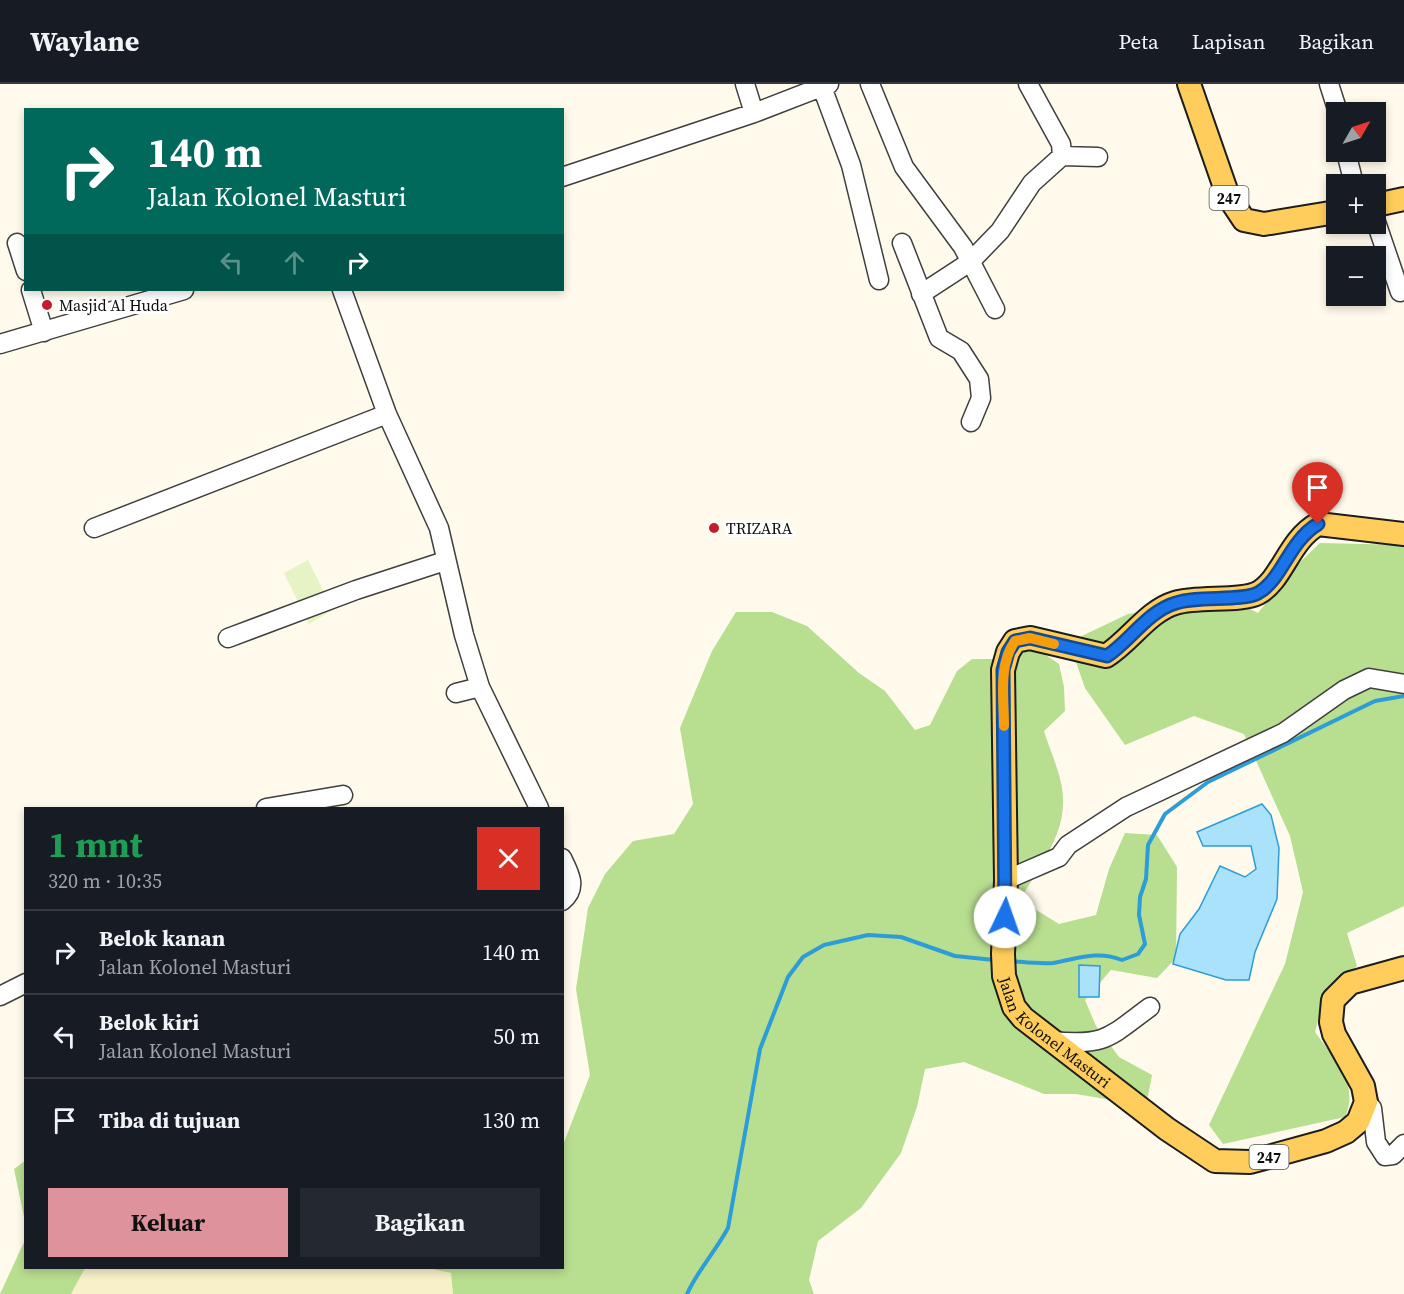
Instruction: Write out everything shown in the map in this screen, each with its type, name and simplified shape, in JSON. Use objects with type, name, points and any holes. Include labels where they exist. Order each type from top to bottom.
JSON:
[{"type":"main road","name":"247","points":[[1190,84],[1228,196],[1244,220],[1264,224],[1326,214]]},
{"type":"main road","points":[[1386,203],[1404,199]]},
{"type":"main road","name":"Jalan Kolonel Masturi","points":[[1366,1102],[1358,1122],[1346,1132],[1326,1141],[1250,1162],[1215,1161],[1167,1130],[1023,1018],[1014,1007],[1005,976],[1003,954],[1006,880],[1003,670],[1008,652],[1015,641],[1030,638],[1107,656],[1155,615],[1174,603],[1257,593],[1269,583],[1298,540],[1318,524],[1404,534]]},
{"type":"main road","points":[[1366,1102],[1363,1086],[1334,1034],[1331,1022],[1333,1000],[1350,983],[1404,968]]},
{"type":"street","points":[[745,84],[754,113]]},
{"type":"street","points":[[870,84],[904,166],[952,230],[995,309]]},
{"type":"street","points":[[1028,84],[1061,144],[1062,156]]},
{"type":"street","points":[[1329,84],[1335,102]]},
{"type":"street","points":[[564,176],[754,113],[792,92],[825,85],[852,165],[879,280]]},
{"type":"street","points":[[921,294],[970,262],[1000,231],[1032,183],[1062,156],[1098,157]]},
{"type":"street","points":[[1380,234],[1400,292]]},
{"type":"street","points":[[17,243],[24,265]]},
{"type":"street","points":[[902,243],[939,338],[960,351],[979,379],[981,398],[971,422]]},
{"type":"street","points":[[31,291],[44,332]]},
{"type":"street","points":[[0,345],[181,291]]},
{"type":"street","points":[[342,291],[387,414],[439,528],[444,544],[445,561],[480,687],[539,807]]},
{"type":"street","points":[[94,528],[387,414]]},
{"type":"street","points":[[228,639],[356,590],[445,561]]},
{"type":"street","points":[[1006,880],[1059,857],[1068,845],[1126,807],[1283,734],[1344,690],[1369,678],[1404,684]]},
{"type":"street","points":[[456,693],[480,687]]},
{"type":"street","points":[[272,807],[343,795]]},
{"type":"street","points":[[564,863],[573,884],[571,894],[564,899]]},
{"type":"street","points":[[0,996],[24,984]]},
{"type":"street","points":[[1053,1041],[1087,1044],[1099,1041],[1150,1007]]},
{"type":"street","points":[[1366,1102],[1372,1108],[1376,1142],[1385,1156],[1393,1155],[1404,1144]]},
{"type":"shaded area","points":[[84,1269],[432,1269],[451,1273],[453,1294],[71,1294]]},
{"type":"green space","points":[[1320,543],[1404,545],[1404,906],[1347,933],[1357,966],[1325,992],[1315,1032],[1337,1062],[1347,1082],[1349,1105],[1345,1117],[1223,1144],[1209,1125],[1285,964],[1303,892],[1290,836],[1244,734],[1194,716],[1125,745],[1085,688],[1069,642],[1128,614],[1152,610],[1187,587],[1220,594],[1258,613],[1298,564]]},
{"type":"green space","points":[[308,560],[333,610],[309,624],[284,573]]},
{"type":"green space","points":[[736,612],[772,612],[807,626],[859,673],[885,691],[915,730],[930,725],[957,671],[972,659],[1007,659],[1020,651],[1040,651],[1059,664],[1064,687],[1065,711],[1044,731],[1063,794],[1062,816],[1048,853],[1020,900],[1059,924],[1096,915],[1109,869],[1125,833],[1157,835],[1177,867],[1176,958],[1157,978],[1111,970],[1085,1000],[1096,1026],[1119,1057],[1152,1075],[1146,1106],[1076,1094],[1044,1094],[964,1062],[925,1069],[917,1107],[901,1153],[861,1208],[818,1241],[809,1280],[814,1294],[453,1294],[451,1273],[432,1269],[564,1269],[564,1142],[590,1075],[576,989],[588,908],[605,874],[633,841],[674,834],[693,804],[680,728],[712,651]]},
{"type":"green space","points":[[24,1162],[24,1217],[14,1169]]},
{"type":"green space","points":[[24,1242],[24,1269],[84,1269],[71,1294],[0,1294]]},
{"type":"water","points":[[1262,804],[1271,815],[1279,848],[1277,899],[1255,952],[1249,980],[1226,980],[1173,964],[1180,934],[1199,909],[1220,866],[1245,877],[1256,869],[1251,846],[1203,846],[1197,832]]},
{"type":"water","points":[[1079,965],[1100,966],[1099,997],[1079,997]]},
{"type":"waterway","points":[[1011,961],[1053,963],[1096,956],[1122,960],[1138,954],[1145,944],[1139,915],[1140,897],[1146,879],[1148,845],[1165,814],[1208,782],[1375,701],[1404,696]]},
{"type":"waterway","points":[[687,1294],[728,1228],[760,1049],[788,977],[803,957],[824,945],[868,935],[901,937],[955,956],[994,960]]},
{"type":"slow traffic","points":[[1004,726],[1003,670],[1008,652],[1015,641],[1030,638],[1054,644]]},
{"type":"place","name":"Masjid Al Huda","points":[[47,305]]},
{"type":"place","name":"TRIZARA","points":[[714,528]]},
{"type":"route","points":[[1005,917],[1003,670],[1008,652],[1015,641],[1030,638],[1107,656],[1155,615],[1174,603],[1257,593],[1269,583],[1298,540],[1306,531],[1318,524]]}]
